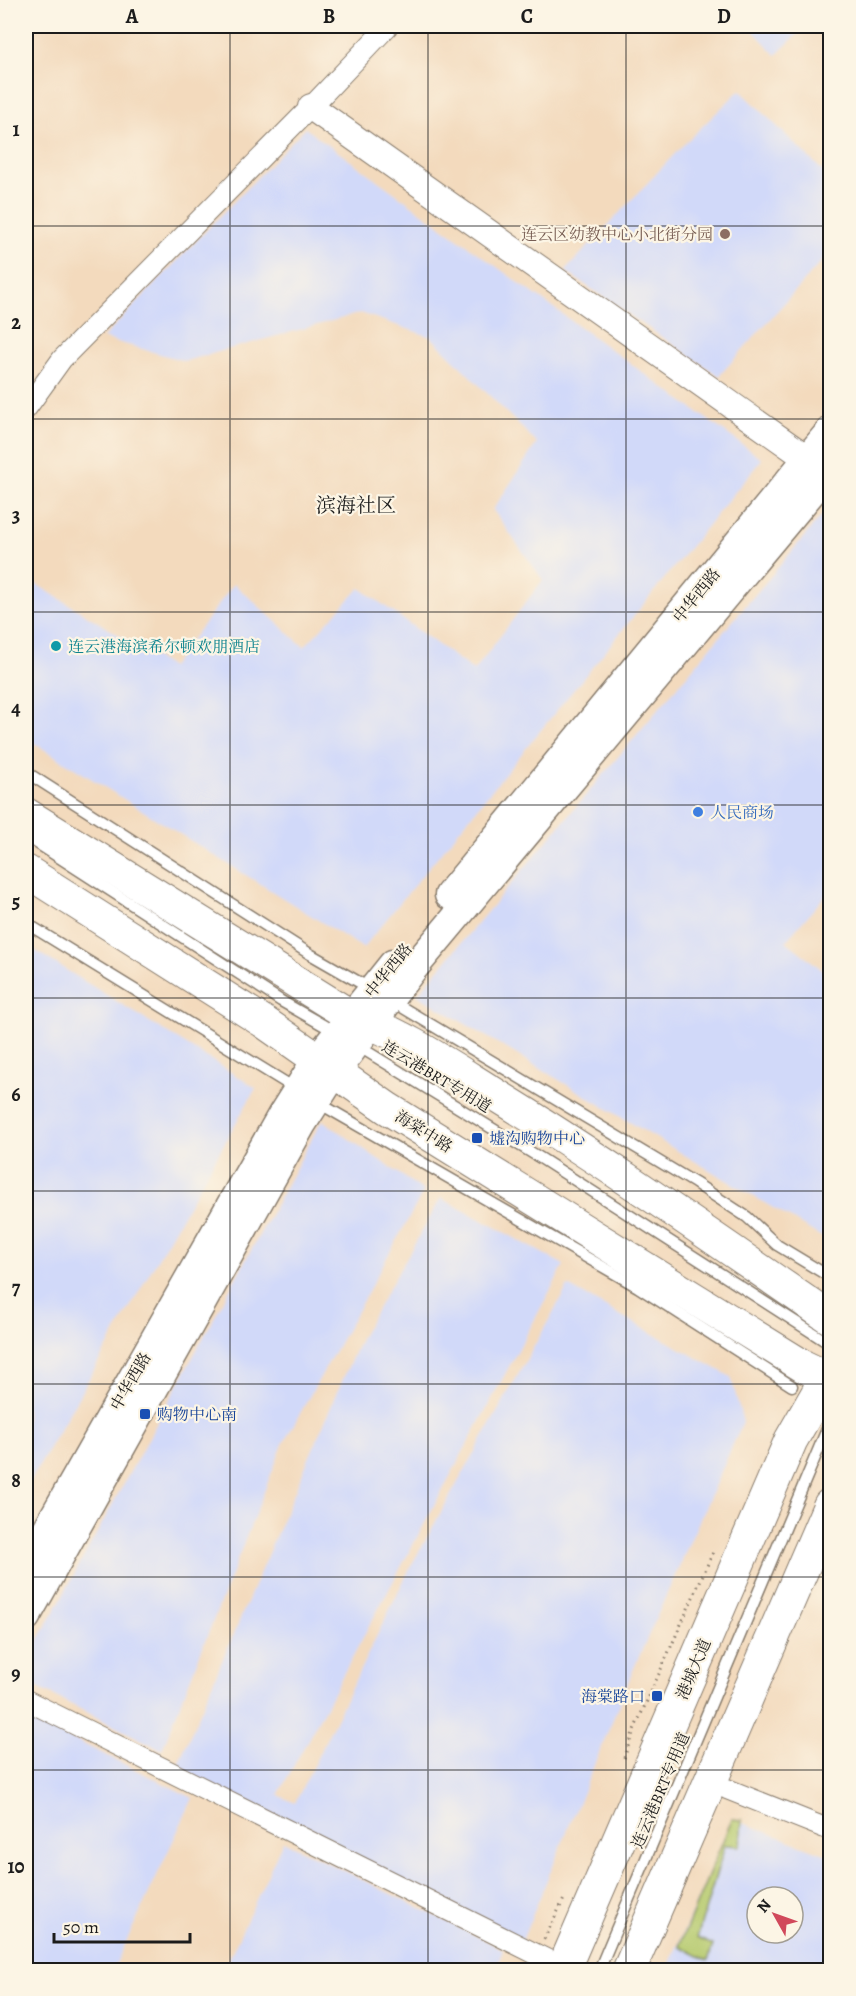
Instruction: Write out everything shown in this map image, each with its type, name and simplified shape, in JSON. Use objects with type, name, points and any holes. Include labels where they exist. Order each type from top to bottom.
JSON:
[{"type":"highway","name":"港城大道","points":[[563,1969],[791,1440],[829,1376]]},
{"type":"highway","points":[[629,1971],[831,1505]]},
{"type":"main road","name":"中华西路","points":[[26,1566],[326,1065],[823,466],[831,431]]},
{"type":"main road","points":[[26,814],[363,1018],[431,1055],[557,1132],[831,1318]]},
{"type":"main road","name":"海棠中路","points":[[26,871],[264,1022],[387,1108],[829,1376]]},
{"type":"main road","points":[[26,1617],[307,1096]]},
{"type":"street","points":[[26,409],[62,359],[388,26]]},
{"type":"street","points":[[311,107],[823,466]]},
{"type":"street","points":[[26,1700],[563,1969]]},
{"type":"street","points":[[727,1789],[831,1830]]},
{"type":"lane","points":[[26,772],[300,947],[363,1018],[695,1183],[747,1217],[777,1245],[831,1277]]},
{"type":"lane","name":"连云港BRT专用道","points":[[26,836],[281,1001],[363,1018],[553,1165],[831,1344]]},
{"type":"lane","points":[[26,923],[307,1096],[638,1287],[792,1386]]},
{"type":"lane","name":"连云港BRT专用道","points":[[599,1971],[831,1422]]},
{"type":"shaded area","points":[[749,26],[806,26],[776,55]]},
{"type":"shaded area","points":[[740,90],[830,178],[830,252],[719,376],[565,271],[685,143]]},
{"type":"shaded area","points":[[305,128],[762,459],[363,948],[26,738],[26,578],[171,667],[234,584],[304,647],[360,588],[474,671],[543,580],[493,510],[537,443],[431,337],[361,313],[185,361],[103,338]]},
{"type":"shaded area","points":[[830,506],[830,890],[786,941],[830,976],[830,1242],[417,995]]},
{"type":"shaded area","points":[[26,945],[256,1088],[26,1488]]},
{"type":"shaded area","points":[[322,1120],[424,1191],[283,1444],[162,1750],[26,1682],[26,1663]]},
{"type":"shaded area","points":[[441,1198],[564,1265],[278,1795],[295,1803],[411,1566],[568,1286],[731,1377],[743,1422],[634,1668],[519,1948],[174,1773],[361,1337]]},
{"type":"shaded area","points":[[26,1716],[193,1798],[113,1970],[26,1970]]},
{"type":"shaded area","points":[[732,1819],[830,1856],[830,1970],[667,1970]]},
{"type":"shaded area","points":[[283,1841],[503,1949],[496,1970],[224,1970]]},
{"type":"green space","points":[[732,1819],[742,1820],[740,1846],[725,1845],[697,1938],[713,1945],[708,1961],[679,1946]]},
{"type":"place","name":"连云区幼教中心小北街分园","points":[[725,234]]},
{"type":"place","name":"连云港海滨希尔顿欢朋酒店","points":[[56,646]]},
{"type":"place","name":"人民商场","points":[[698,812]]},
{"type":"place","name":"墟沟购物中心","points":[[477,1138]]},
{"type":"place","name":"购物中心南","points":[[145,1414]]},
{"type":"place","name":"海棠路口","points":[[657,1696]]},
{"type":"district","name":"滨海社区","points":[[356,505]]}]
